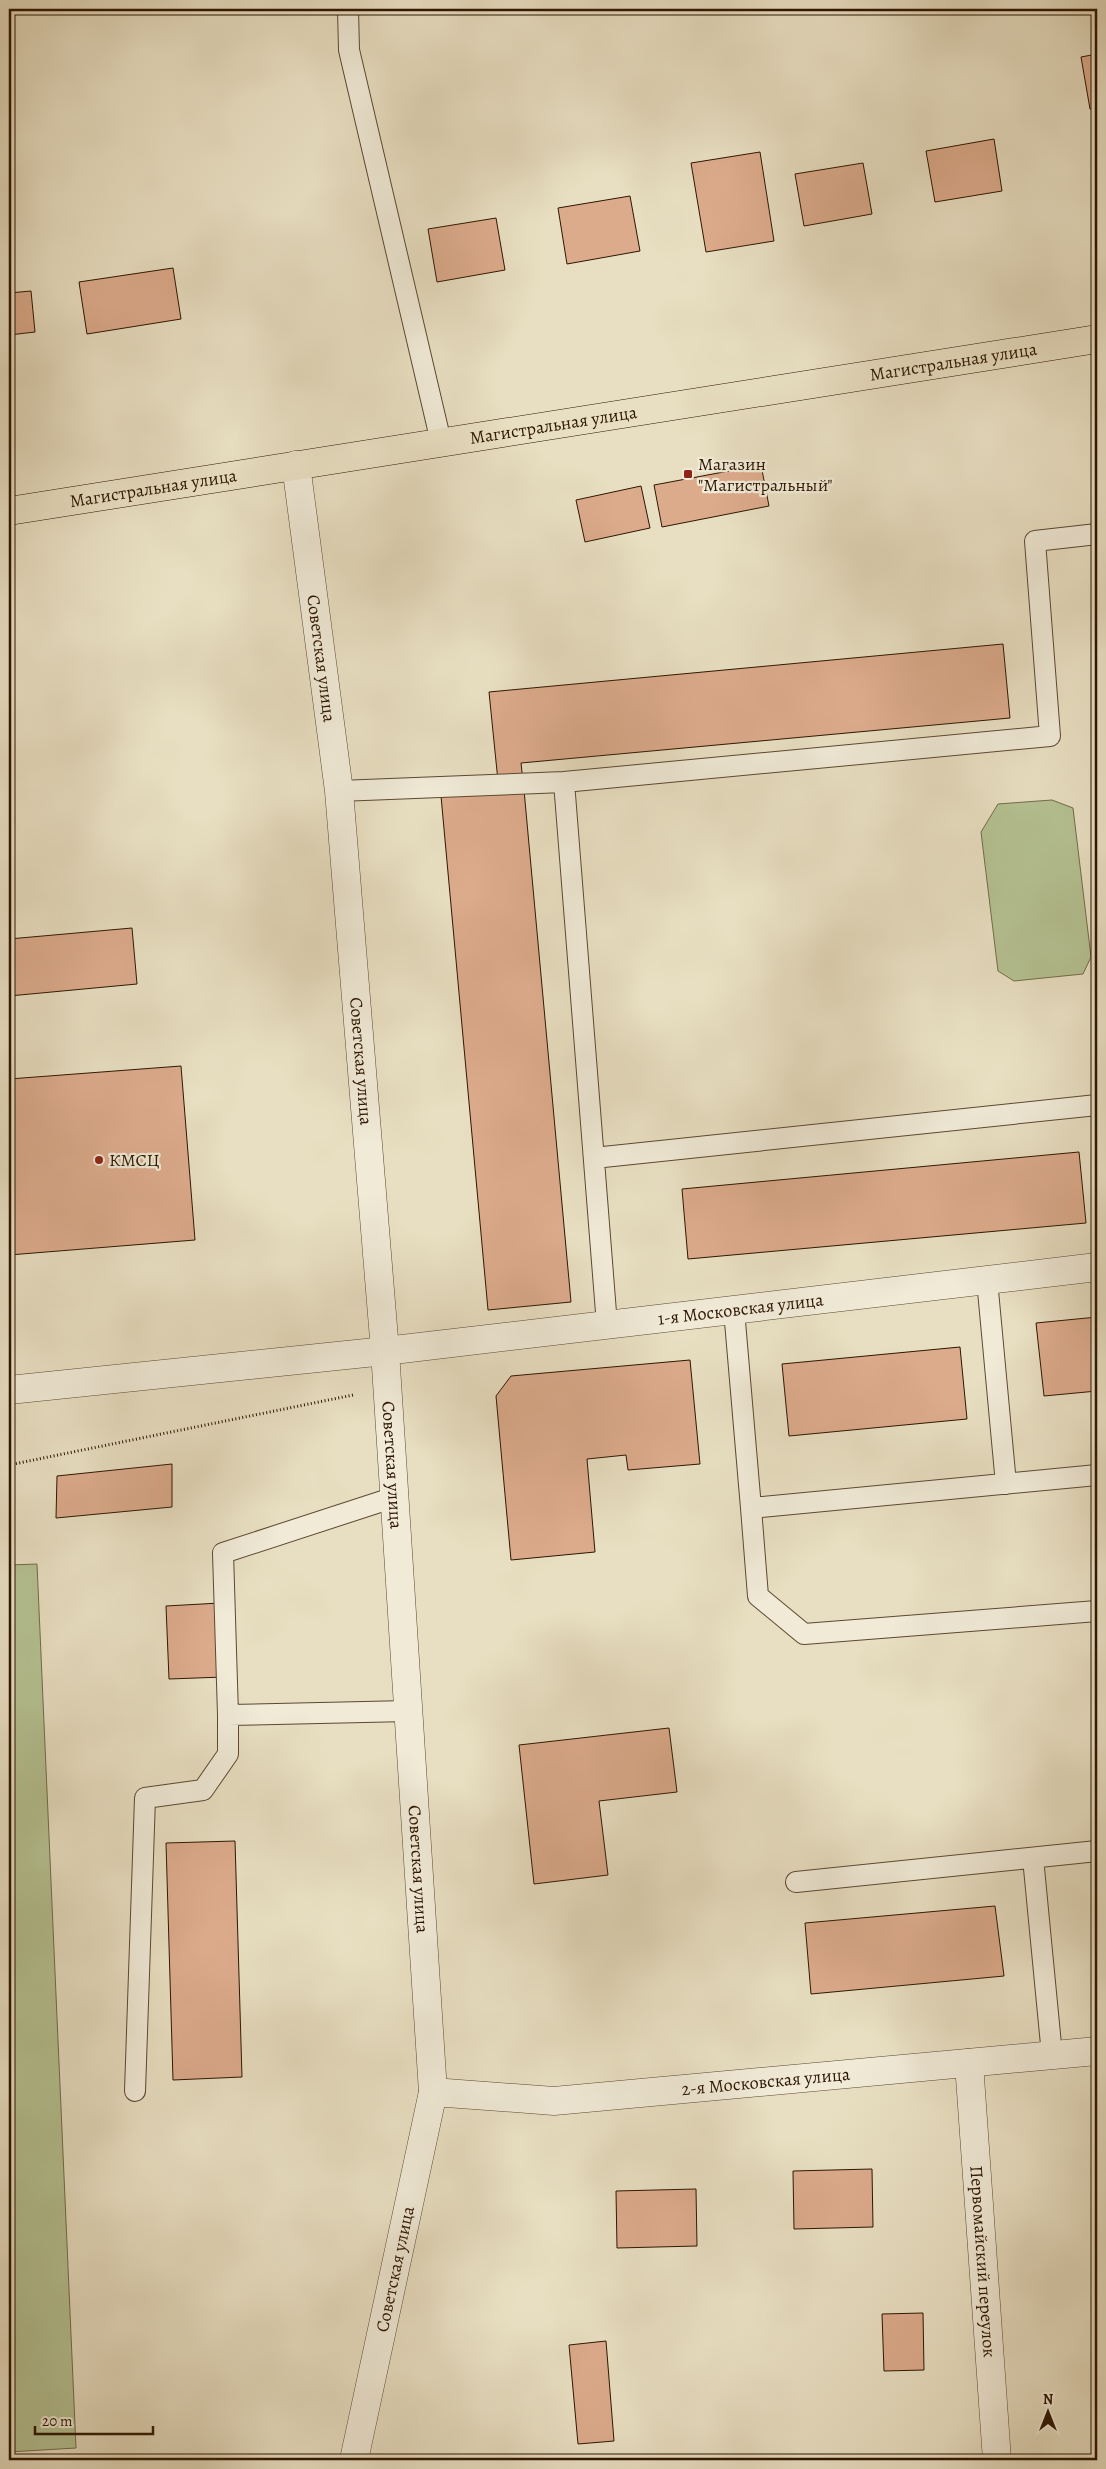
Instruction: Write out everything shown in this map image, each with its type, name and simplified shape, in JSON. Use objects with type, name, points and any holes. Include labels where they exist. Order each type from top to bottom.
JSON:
[{"type":"main road","name":"Магистральная улица","points":[[9,511],[296,464],[1097,339]]},
{"type":"street","name":"Советская улица","points":[[296,464],[339,791],[388,1388],[433,2092],[354,2460]]},
{"type":"street","name":"1-я Московская улица","points":[[9,1390],[385,1351],[1097,1267]]},
{"type":"street","name":"2-я Московская улица","points":[[433,2092],[554,2101],[1097,2050]]},
{"type":"street","name":"Первомайский переулок","points":[[969,2063],[997,2460]]},
{"type":"lane","points":[[348,9],[349,50],[441,442]]},
{"type":"lane","points":[[339,791],[564,782],[1050,736],[1035,541],[1097,534]]},
{"type":"lane","points":[[564,782],[607,1324]]},
{"type":"lane","points":[[594,1158],[1097,1105]]},
{"type":"lane","points":[[987,1280],[1006,1484]]},
{"type":"lane","points":[[734,1310],[758,1596],[804,1634],[1097,1611]]},
{"type":"lane","points":[[751,1508],[1097,1475]]},
{"type":"lane","points":[[135,2091],[146,1798],[204,1790],[228,1754],[223,1553],[394,1497]]},
{"type":"lane","points":[[228,1715],[408,1711]]},
{"type":"lane","points":[[796,1882],[1097,1852]]},
{"type":"lane","points":[[1034,1858],[1052,2055]]},
{"type":"path","points":[[9,1465],[388,1388]]},
{"type":"green space","points":[[1052,800],[1073,808],[1091,957],[1083,974],[1014,981],[998,971],[981,832],[998,804]]},
{"type":"green space","points":[[37,1564],[76,2448],[9,2452],[9,1565]]},
{"type":"building","points":[[1097,54],[1097,108],[1090,109],[1081,57]]},
{"type":"building","points":[[994,139],[1002,191],[935,202],[926,151]]},
{"type":"building","points":[[760,152],[774,241],[706,252],[691,163]]},
{"type":"building","points":[[863,163],[872,214],[804,226],[795,174]]},
{"type":"building","points":[[630,196],[640,251],[567,264],[558,208]]},
{"type":"building","points":[[496,218],[505,270],[437,282],[428,229]]},
{"type":"building","points":[[173,268],[181,319],[87,334],[79,282]]},
{"type":"building","points":[[31,291],[35,332],[9,335],[9,293]]},
{"type":"building","points":[[761,465],[769,506],[662,527],[654,485]]},
{"type":"building","points":[[641,486],[650,528],[585,542],[576,500]]},
{"type":"building","points":[[1003,644],[1010,718],[521,763],[524,790],[499,791],[489,692]]},
{"type":"building","points":[[524,790],[571,1302],[488,1310],[441,796]]},
{"type":"building","points":[[132,928],[137,984],[9,996],[9,939]]},
{"type":"building","name":"КМСЦ","points":[[181,1066],[195,1240],[9,1255],[9,1079]]},
{"type":"building","points":[[1079,1152],[1086,1223],[688,1259],[682,1189]]},
{"type":"building","points":[[1097,1317],[1097,1391],[1044,1396],[1036,1323]]},
{"type":"building","points":[[960,1347],[967,1419],[789,1436],[782,1364]]},
{"type":"building","points":[[690,1360],[700,1464],[628,1470],[626,1455],[587,1459],[595,1552],[511,1560],[496,1396],[511,1376]]},
{"type":"building","points":[[172,1464],[172,1507],[56,1518],[57,1476]]},
{"type":"building","points":[[220,1603],[224,1677],[169,1679],[166,1606]]},
{"type":"building","points":[[669,1728],[677,1792],[599,1801],[608,1875],[534,1884],[519,1745]]},
{"type":"building","points":[[235,1841],[242,2077],[173,2080],[166,1843]]},
{"type":"building","points":[[1097,1896],[1097,1940],[1092,1897]]},
{"type":"building","points":[[995,1906],[1004,1976],[811,1994],[805,1923]]},
{"type":"building","points":[[872,2169],[873,2227],[794,2229],[793,2171]]},
{"type":"building","points":[[696,2189],[697,2246],[617,2248],[616,2191]]},
{"type":"building","points":[[923,2313],[924,2370],[884,2371],[882,2314]]},
{"type":"building","points":[[606,2341],[614,2441],[578,2444],[569,2345]]},
{"type":"place","name":"Магазин \"Магистральный\"","points":[[688,474]]},
{"type":"place","name":"КМСЦ","points":[[99,1160]]}]
